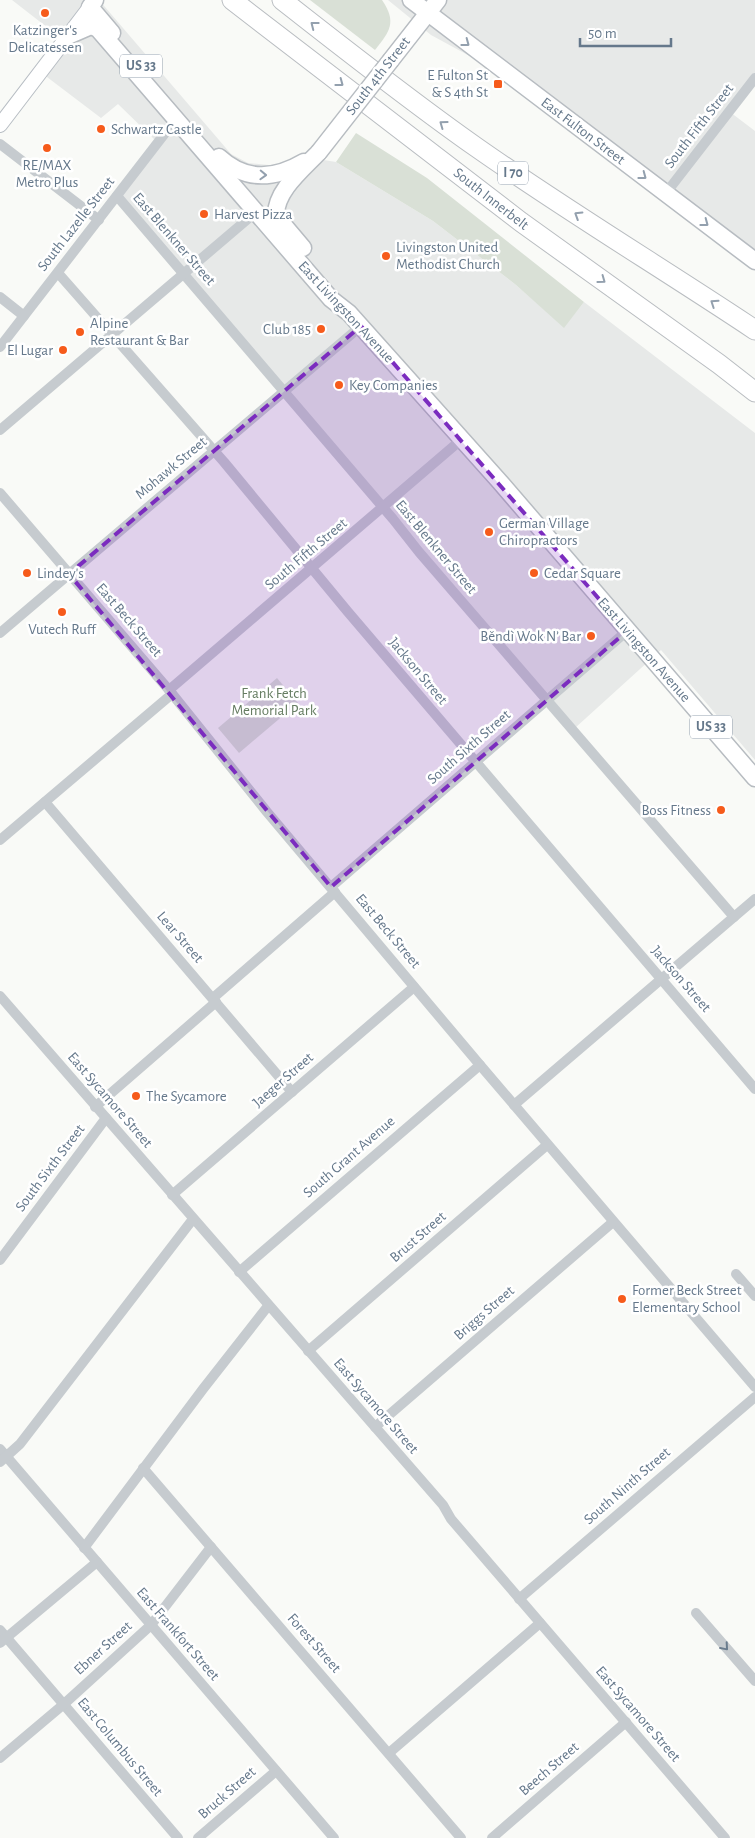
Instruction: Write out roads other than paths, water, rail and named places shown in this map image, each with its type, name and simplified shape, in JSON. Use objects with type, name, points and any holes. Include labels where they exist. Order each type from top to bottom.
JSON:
[{"type":"highway","name":"South Innerbelt","points":[[232,0],[521,222],[755,392]]},
{"type":"highway","name":"I 70","points":[[282,0],[402,94],[475,147],[755,330]]},
{"type":"highway","points":[[719,364],[755,402]]},
{"type":"main road","name":"East Fulton Street","points":[[411,0],[433,6],[666,193],[755,261]]},
{"type":"main road","name":"East Livingston Avenue","points":[[93,4],[220,157],[244,190],[254,210]]},
{"type":"main road","name":"South 4th Street","points":[[350,313],[339,291],[276,216],[278,202],[287,187],[319,152],[433,6]]},
{"type":"main road","name":"East Livingston Avenue","points":[[68,36],[91,26],[98,29],[331,299],[350,313],[755,778]]},
{"type":"main road","name":"South 4th Street","points":[[220,157],[226,163],[240,170],[257,176],[272,176],[286,171],[319,152]]},
{"type":"street","points":[[0,125],[93,4]]},
{"type":"street","name":"South Fifth Street","points":[[666,193],[755,78]]},
{"type":"street","name":"South Lazelle Street","points":[[0,347],[176,119]]},
{"type":"street","points":[[0,144],[99,220]]},
{"type":"street","name":"East Blenkner Street","points":[[117,196],[384,508],[419,552],[548,699],[734,917]]},
{"type":"street","points":[[0,430],[184,274],[254,210]]},
{"type":"street","name":"Jackson Street","points":[[58,273],[214,451],[475,762],[755,1089]]},
{"type":"street","points":[[0,297],[24,316]]},
{"type":"street","name":"Mohawk Street","points":[[0,633],[361,326]]},
{"type":"street","name":"South Fifth Street","points":[[0,840],[462,440]]},
{"type":"street","name":"East Beck Street","points":[[0,493],[170,692],[261,805],[547,1145],[755,1387]]},
{"type":"street","name":"South Sixth Street","points":[[95,1107],[333,889],[475,762],[627,631]]},
{"type":"street","name":"Lear Street","points":[[45,802],[292,1092]]},
{"type":"street","points":[[514,1105],[755,899]]},
{"type":"street","name":"Jaeger Street","points":[[172,1195],[414,987]]},
{"type":"street","name":"East Sycamore Street","points":[[0,996],[443,1505],[451,1519],[725,1838]]},
{"type":"street","name":"South Grant Avenue","points":[[239,1272],[480,1065]]},
{"type":"street","name":"South Sixth Street","points":[[0,1260],[106,1118]]},
{"type":"street","name":"Brust Street","points":[[308,1351],[547,1145]]},
{"type":"street","points":[[2,1456],[20,1444],[193,1219]]},
{"type":"street","name":"Briggs Street","points":[[375,1427],[613,1222]]},
{"type":"street","points":[[736,1274],[755,1296]]},
{"type":"street","points":[[84,1548],[268,1306]]},
{"type":"street","name":"South Ninth Street","points":[[519,1598],[755,1397]]},
{"type":"street","name":"East Frankfort Street","points":[[2,1456],[97,1562],[334,1838]]},
{"type":"street","name":"Forest Street","points":[[144,1468],[461,1838]]},
{"type":"street","name":"Ebner Street","points":[[0,1758],[64,1704],[151,1625],[211,1547]]},
{"type":"street","points":[[2,1637],[97,1562]]},
{"type":"street","points":[[696,1613],[755,1682]]},
{"type":"street","points":[[388,1753],[540,1623]]},
{"type":"street","name":"East Columbus Street","points":[[2,1637],[64,1704],[178,1838]]},
{"type":"street","name":"Beech Street","points":[[492,1838],[626,1722]]},
{"type":"street","name":"Bruck Street","points":[[198,1838],[276,1771]]},
{"type":"place","name":"Katzinger's Delicatessen","points":[[45,13]]},
{"type":"place","name":"E Fulton St & S 4th St","points":[[498,84]]},
{"type":"place","name":"Schwartz Castle","points":[[101,129]]},
{"type":"place","name":"RE/MAX Metro Plus","points":[[47,148]]},
{"type":"place","name":"Harvest Pizza","points":[[204,214]]},
{"type":"place","name":"Livingston United Methodist Church","points":[[386,256]]},
{"type":"place","name":"Club 185","points":[[321,329]]},
{"type":"place","name":"Alpine Restaurant & Bar","points":[[80,332]]},
{"type":"place","name":"El Lugar","points":[[63,350]]},
{"type":"place","name":"Key Companies","points":[[339,385]]},
{"type":"place","name":"German Village Chiropractors","points":[[489,532]]},
{"type":"place","name":"Lindey's","points":[[27,573]]},
{"type":"place","name":"Cedar Square","points":[[534,573]]},
{"type":"place","name":"Vutech Ruff","points":[[62,612]]},
{"type":"place","name":"Běndì Wok N’ Bar","points":[[591,636]]},
{"type":"place","name":"Boss Fitness","points":[[721,810]]},
{"type":"place","name":"The Sycamore","points":[[136,1096]]},
{"type":"place","name":"Former Beck Street Elementary School","points":[[622,1299]]},
{"type":"park label","name":"Frank Fetch Memorial Park","points":[[274,702]]}]
